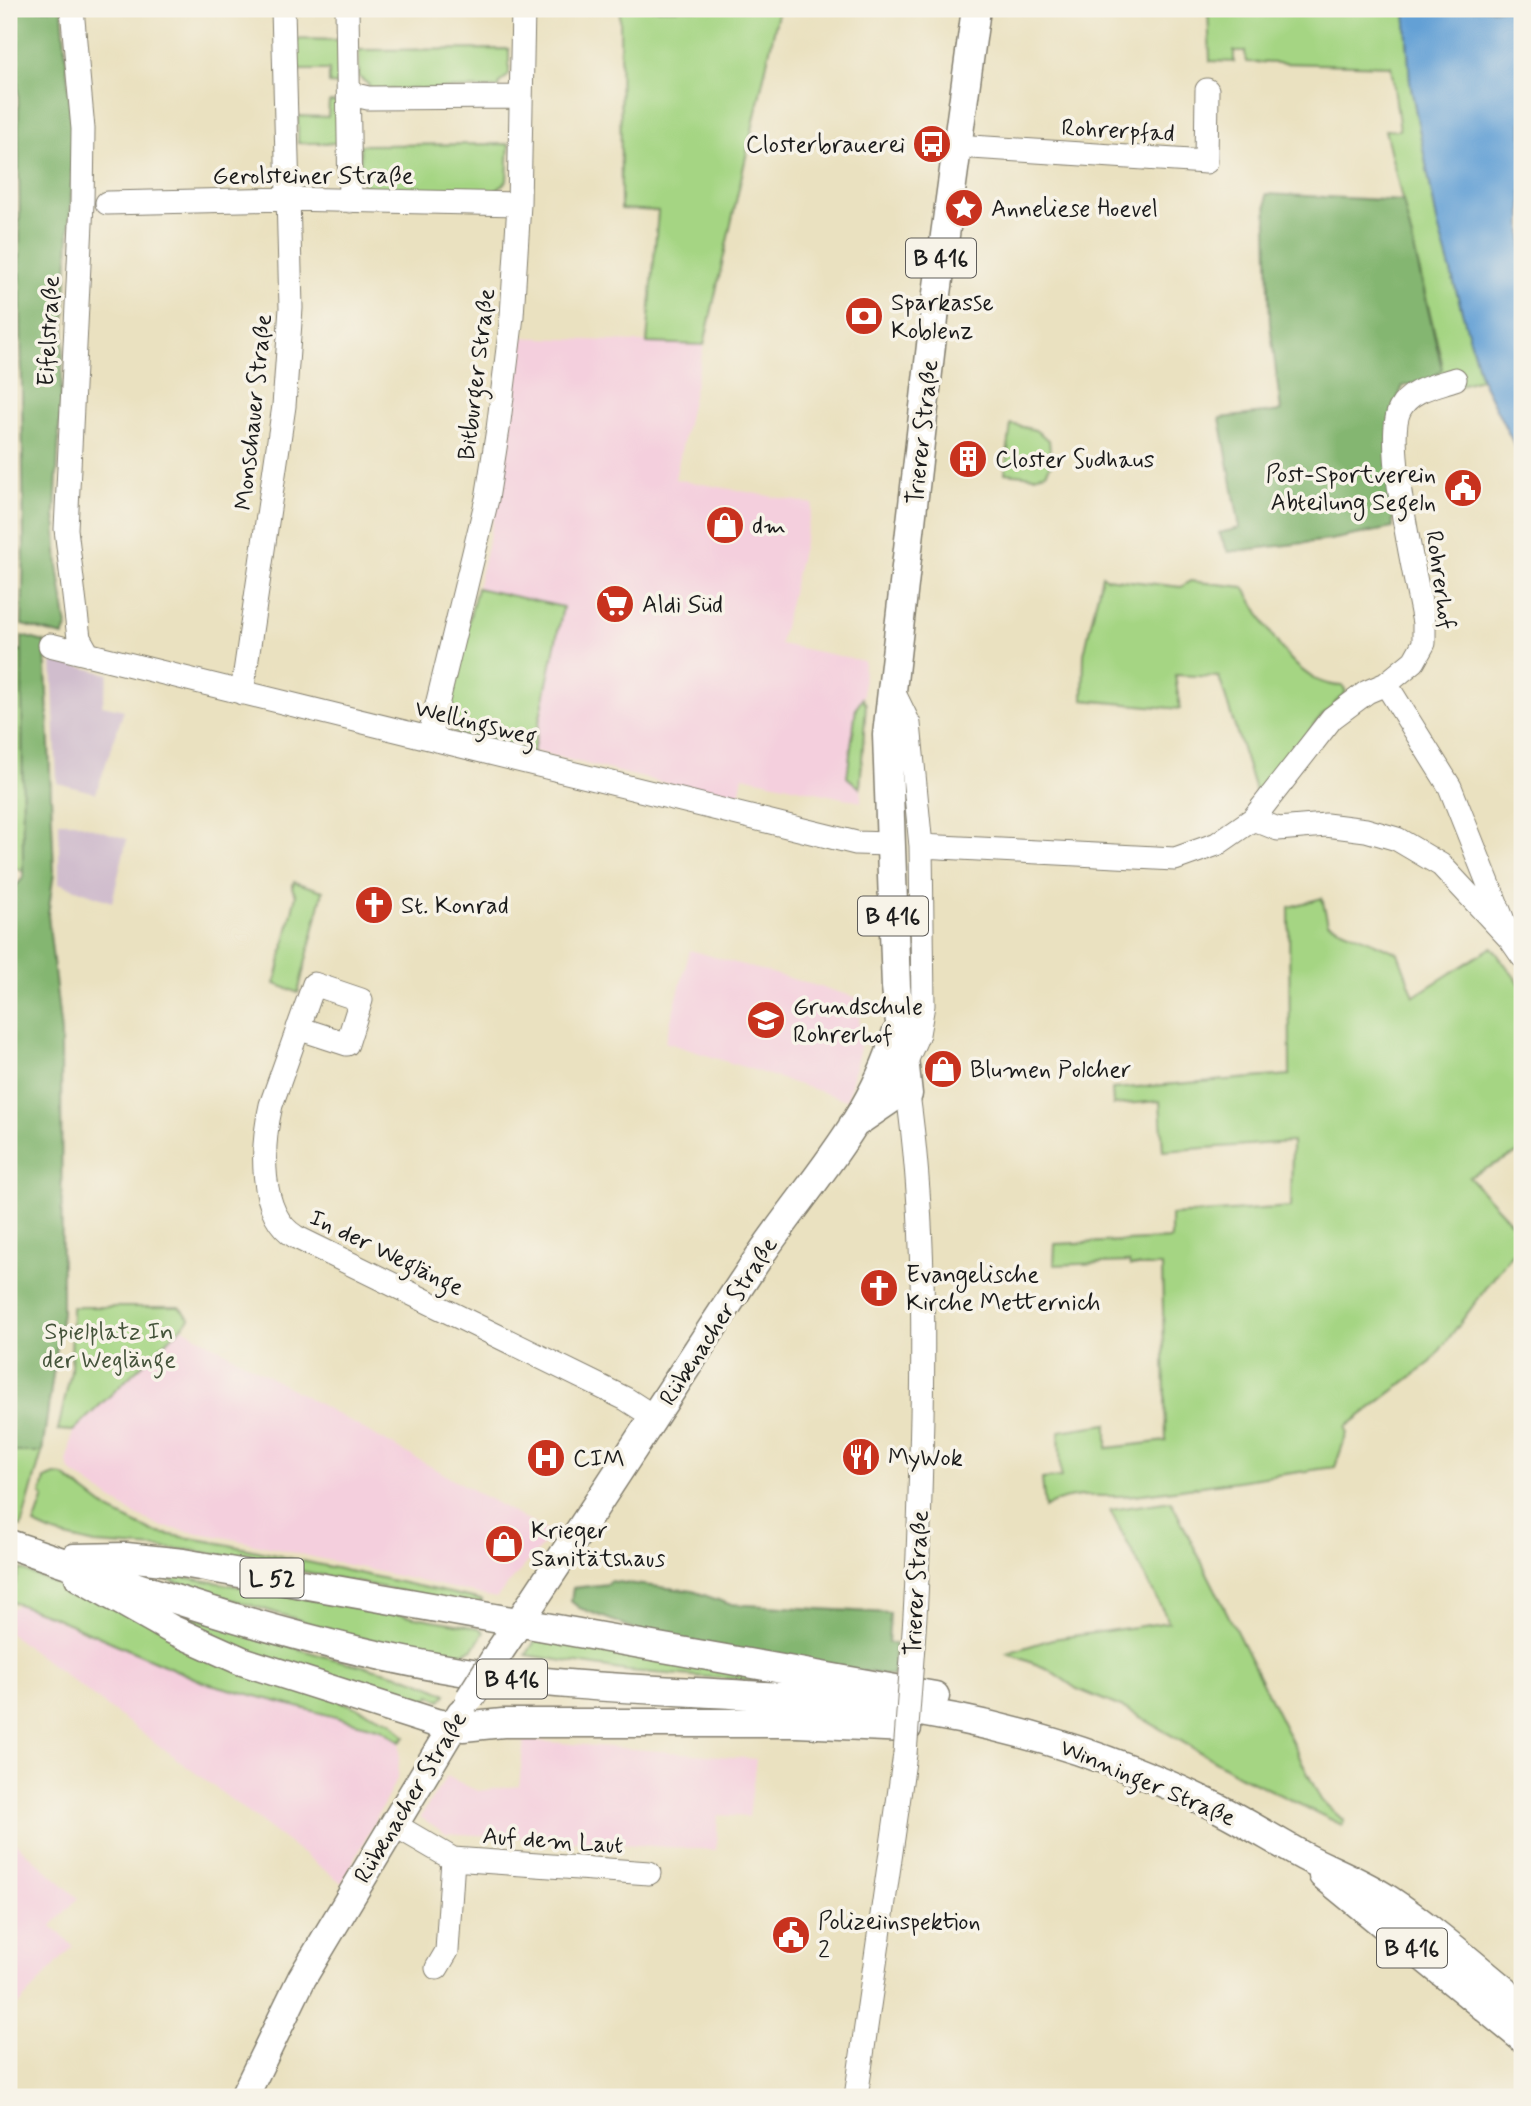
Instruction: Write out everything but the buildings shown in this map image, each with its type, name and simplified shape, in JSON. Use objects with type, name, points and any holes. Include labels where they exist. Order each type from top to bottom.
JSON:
[{"type":"main road","name":"Trierer Straße","points":[[908,1094],[899,1025],[889,844],[887,735],[956,146],[976,9]]},
{"type":"main road","name":"Rübenacher Straße","points":[[244,2097],[302,1978],[393,1824],[499,1652],[762,1253],[853,1125],[884,1071],[899,1025]]},
{"type":"main road","name":"Rübenacher Straße","points":[[853,1125],[894,1097],[908,1094]]},
{"type":"main road","name":"L 52","points":[[9,1544],[52,1559],[98,1591],[203,1645],[242,1661],[409,1716],[453,1726]]},
{"type":"main road","name":"L 52","points":[[52,1559],[126,1557],[183,1563],[521,1620]]},
{"type":"main road","name":"B 416","points":[[52,1559],[328,1643],[460,1671],[562,1683],[859,1704],[986,1724]]},
{"type":"main road","name":"B 416","points":[[521,1620],[933,1695],[959,1706],[986,1724]]},
{"type":"main road","points":[[453,1726],[783,1723],[864,1724],[945,1731],[986,1724]]},
{"type":"main road","name":"Winninger Straße","points":[[986,1724],[1057,1743],[1126,1767],[1216,1807],[1304,1856],[1351,1877],[1401,1908],[1522,2005]]},
{"type":"main road","name":"Winninger Straße","points":[[1304,1856],[1354,1903],[1522,2038]]},
{"type":"street","name":"Eifelstraße","points":[[72,9],[83,129],[83,178],[66,529],[79,638],[88,654]]},
{"type":"street","name":"Monschauer Straße","points":[[242,693],[284,406],[291,308],[283,9]]},
{"type":"street","points":[[347,9],[351,94],[350,201]]},
{"type":"street","name":"Bitburger Straße","points":[[429,738],[487,499],[511,322],[519,204],[523,9]]},
{"type":"street","name":"Rohrerpfad","points":[[956,146],[1206,162],[1207,90]]},
{"type":"street","points":[[351,94],[368,98],[521,97]]},
{"type":"street","name":"Gerolsteiner Straße","points":[[107,203],[287,199],[519,204]]},
{"type":"street","name":"Rohrerhof","points":[[921,846],[1175,859],[1217,844],[1253,819],[1332,718],[1367,692],[1386,684],[1414,661],[1424,643],[1424,623],[1401,491],[1394,428],[1399,410],[1412,393],[1455,379]]},
{"type":"street","name":"Wellingsweg","points":[[50,645],[856,843],[889,844]]},
{"type":"street","points":[[1386,684],[1450,787],[1517,948]]},
{"type":"street","points":[[891,689],[909,724],[921,846],[923,1005],[918,1034],[904,1066]]},
{"type":"street","points":[[1253,819],[1278,828],[1325,825],[1366,830],[1397,839],[1441,865],[1517,948]]},
{"type":"street","name":"In der Weglänge","points":[[298,1028],[268,1119],[267,1189],[280,1226],[296,1237],[626,1399],[654,1417]]},
{"type":"street","name":"Trierer Straße","points":[[856,2097],[905,1754],[920,1536],[924,1283],[915,1145],[908,1094]]},
{"type":"street","name":"Auf dem Laut","points":[[393,1824],[453,1859],[649,1873]]},
{"type":"street","name":"Auf dem Laut","points":[[437,1968],[447,1951],[453,1859]]},
{"type":"shaded area","points":[[518,337],[704,345],[675,479],[813,504],[780,644],[864,661],[861,802],[743,776],[738,801],[533,751],[563,607],[477,588],[504,475]]},
{"type":"shaded area","points":[[52,660],[109,674],[102,705],[124,710],[96,793],[57,783]]},
{"type":"shaded area","points":[[59,822],[74,822],[127,839],[112,902],[59,883]]},
{"type":"shaded area","name":"Grundschule Rohrerhof","points":[[690,950],[859,998],[860,1048],[847,1100],[665,1042]]},
{"type":"shaded area","points":[[181,1327],[553,1534],[496,1598],[228,1538],[163,1527],[132,1513],[71,1472],[67,1463],[73,1431]]},
{"type":"shaded area","points":[[19,1604],[203,1682],[381,1729],[400,1742],[398,1777],[342,1883],[9,1633],[9,1610]]},
{"type":"shaded area","points":[[524,1740],[756,1759],[749,1817],[718,1815],[716,1850],[445,1833],[420,1817],[447,1776],[477,1791],[519,1786]]},
{"type":"shaded area","points":[[9,1837],[78,1898],[52,1926],[73,1946],[9,2015]]},
{"type":"green space","points":[[17,9],[62,9],[72,129],[72,179],[55,514],[58,566],[67,627],[63,636],[22,625],[24,546]]},
{"type":"green space","points":[[620,9],[779,9],[704,345],[647,343],[658,211],[621,209]]},
{"type":"green space","points":[[1208,9],[1405,9],[1410,82],[1438,225],[1481,379],[1441,390],[1438,375],[1442,362],[1385,130],[1400,130],[1391,66],[1246,62],[1245,51],[1234,51],[1234,62],[1210,61]]},
{"type":"green space","points":[[297,39],[342,40],[342,85],[329,84],[329,70],[297,70]]},
{"type":"green space","points":[[509,49],[509,75],[499,83],[499,88],[369,90],[369,85],[359,77],[359,50]]},
{"type":"green space","points":[[329,102],[342,102],[342,143],[298,143],[298,116],[328,117]]},
{"type":"green space","points":[[509,144],[507,180],[497,190],[496,195],[369,193],[369,187],[362,184],[360,145]]},
{"type":"green space","points":[[1266,194],[1403,201],[1442,369],[1431,380],[1403,386],[1391,415],[1393,528],[1330,540],[1228,552],[1219,533],[1240,528],[1220,418],[1281,411],[1270,324]]},
{"type":"green space","points":[[1011,424],[1035,430],[1049,440],[1051,464],[1046,473],[1034,476],[1005,473]]},
{"type":"green space","points":[[1102,575],[1106,578],[1181,587],[1190,581],[1244,587],[1272,635],[1296,664],[1310,676],[1325,683],[1343,686],[1346,692],[1316,722],[1258,799],[1219,677],[1175,675],[1180,709],[1083,700],[1084,654]]},
{"type":"green space","points":[[477,588],[563,607],[532,756],[458,736],[449,723],[447,709]]},
{"type":"green space","points":[[22,636],[45,642],[54,872],[48,915],[61,1033],[62,1312],[42,1452],[9,1452],[9,894],[23,878]]},
{"type":"green space","points":[[9,648],[22,651],[23,871],[9,866]]},
{"type":"green space","points":[[862,698],[866,704],[860,788],[847,777],[856,708]]},
{"type":"green space","points":[[294,882],[323,891],[298,993],[275,984],[296,895],[292,888]]},
{"type":"green space","points":[[1322,898],[1328,923],[1398,953],[1414,996],[1492,947],[1522,987],[1522,1151],[1469,1177],[1522,1234],[1522,1240],[1431,1362],[1346,1427],[1347,1433],[1335,1467],[1134,1495],[1077,1497],[1055,1502],[1045,1508],[1042,1479],[1061,1477],[1059,1431],[1107,1424],[1107,1448],[1166,1441],[1162,1266],[1130,1266],[1129,1262],[1054,1265],[1055,1244],[1171,1239],[1171,1215],[1291,1207],[1292,1142],[1163,1151],[1160,1101],[1113,1105],[1112,1089],[1290,1075],[1289,907]]},
{"type":"green space","name":"Spielplatz In der Weglänge","points":[[72,1307],[179,1307],[190,1319],[73,1431],[58,1430],[71,1371]]},
{"type":"green space","points":[[9,1452],[42,1452],[21,1527],[9,1523]]},
{"type":"green space","points":[[55,1475],[64,1476],[110,1511],[153,1532],[220,1543],[482,1600],[479,1607],[232,1557],[189,1550],[95,1544],[54,1534],[34,1525],[44,1497],[41,1495],[45,1479]]},
{"type":"green space","points":[[1171,1501],[1321,1800],[1344,1821],[1342,1825],[1239,1775],[1128,1710],[1077,1689],[1048,1669],[1007,1653],[1052,1639],[1169,1622],[1110,1510]]},
{"type":"green space","points":[[20,1569],[392,1722],[405,1737],[400,1742],[381,1729],[203,1682],[54,1617],[9,1601]]},
{"type":"green space","points":[[149,1571],[479,1628],[484,1632],[473,1649],[454,1656],[351,1636],[149,1574]]},
{"type":"green space","points":[[609,1581],[693,1591],[729,1604],[890,1613],[888,1643],[895,1644],[893,1676],[659,1638],[579,1608],[571,1601],[573,1588],[608,1584]]},
{"type":"green space","points":[[127,1593],[323,1656],[401,1676],[446,1694],[441,1701],[430,1695],[422,1709],[237,1651]]},
{"type":"green space","points":[[537,1638],[799,1684],[627,1671],[526,1655]]},
{"type":"water","points":[[1405,9],[1522,9],[1522,460],[1481,379],[1438,226],[1410,82]]},
{"type":"place","name":"Closterbrauerei","points":[[932,144]]},
{"type":"place","name":"Anneliese Hoevel","points":[[964,208]]},
{"type":"place","name":"Sparkasse Koblenz","points":[[864,316]]},
{"type":"place","name":"Closter Sudhaus","points":[[968,459]]},
{"type":"place","name":"Post-Sportverein Abteilung Segeln","points":[[1463,488]]},
{"type":"place","name":"dm","points":[[725,525]]},
{"type":"place","name":"Aldi Süd","points":[[615,604]]},
{"type":"place","name":"St. Konrad","points":[[374,905]]},
{"type":"place","name":"Grundschule Rohrerhof","points":[[766,1020]]},
{"type":"place","name":"Blumen Polcher","points":[[943,1069]]},
{"type":"place","name":"Evangelische Kirche Metternich","points":[[879,1288]]},
{"type":"place","name":"MyWok","points":[[861,1457]]},
{"type":"place","name":"CIM","points":[[546,1458]]},
{"type":"place","name":"Krieger Sanitätshaus","points":[[504,1544]]},
{"type":"place","name":"Polizeiinspektion 2","points":[[791,1935]]}]
